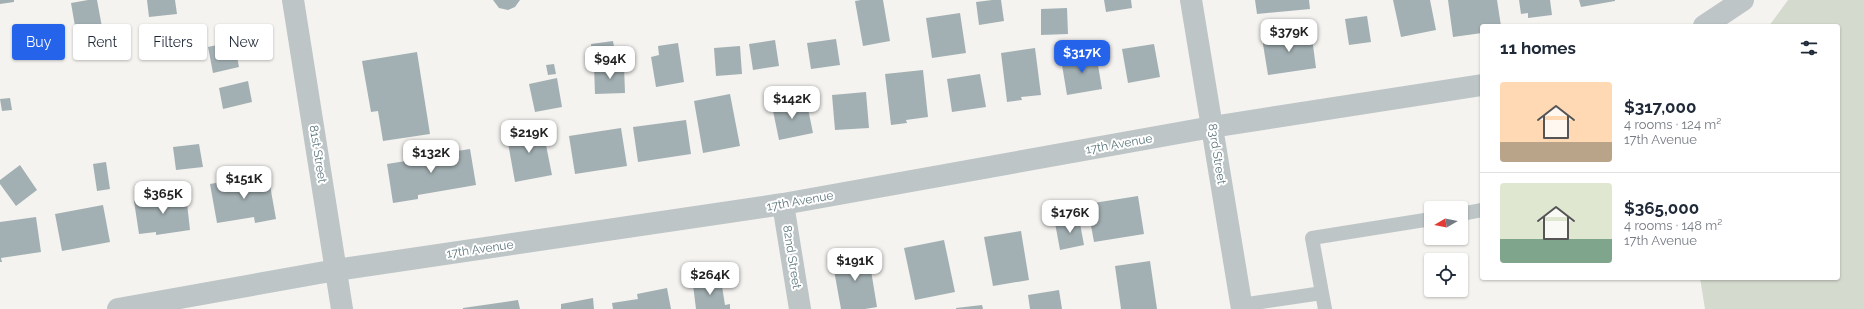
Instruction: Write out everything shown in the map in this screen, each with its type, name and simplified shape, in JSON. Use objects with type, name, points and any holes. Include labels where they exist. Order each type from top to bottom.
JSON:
[{"type":"street","name":"81st Street","points":[[293,0],[342,309]]},
{"type":"street","name":"83rd Street","points":[[1191,0],[1241,307]]},
{"type":"street","points":[[1707,24],[1743,0]]},
{"type":"street","name":"17th Avenue","points":[[118,309],[336,270],[783,204],[1212,127],[1480,85]]},
{"type":"street","name":"82nd Street","points":[[783,204],[800,309]]},
{"type":"lane","points":[[1468,213],[1480,210]]},
{"type":"lane","points":[[1325,309],[1312,238],[1424,220]]},
{"type":"lane","points":[[1241,307],[1322,293]]},
{"type":"shaded area","points":[[1788,0],[1864,0],[1864,309],[1705,309],[1700,280],[1840,280],[1840,24],[1770,24]]},
{"type":"building","points":[[0,0],[14,0],[14,2],[0,4]]},
{"type":"building","points":[[97,0],[101,24],[75,24],[71,3]]},
{"type":"building","points":[[147,0],[175,0],[177,14],[149,17]]},
{"type":"building","points":[[493,0],[520,0],[515,7],[508,10],[499,8]]},
{"type":"building","points":[[883,0],[890,41],[863,46],[855,1]]},
{"type":"building","points":[[1001,0],[1004,21],[979,25],[976,2]]},
{"type":"building","points":[[1104,0],[1131,0],[1132,8],[1106,12]]},
{"type":"building","points":[[1255,0],[1309,0],[1310,9],[1257,14]]},
{"type":"building","points":[[1393,0],[1430,0],[1436,30],[1401,37]]},
{"type":"building","points":[[1448,0],[1497,0],[1501,24],[1480,24],[1480,33],[1453,37]]},
{"type":"building","points":[[1519,0],[1550,0],[1552,15],[1528,18],[1528,13],[1521,14]]},
{"type":"building","points":[[1579,0],[1615,0],[1615,1],[1581,7]]},
{"type":"building","points":[[1067,8],[1068,34],[1041,35],[1041,9]]},
{"type":"building","points":[[960,13],[966,53],[932,58],[926,18]]},
{"type":"building","points":[[1367,16],[1371,42],[1349,45],[1345,19]]},
{"type":"building","points":[[1311,30],[1316,68],[1268,75],[1262,38]]},
{"type":"building","points":[[836,39],[840,65],[811,69],[807,43]]},
{"type":"building","points":[[775,40],[779,66],[753,70],[749,44]]},
{"type":"building","points":[[613,41],[616,58],[593,62],[591,44]]},
{"type":"building","points":[[678,43],[684,82],[656,87],[651,57],[659,55],[658,46]]},
{"type":"building","points":[[1154,44],[1160,77],[1128,83],[1122,49]]},
{"type":"building","points":[[215,45],[215,60],[238,60],[239,67],[213,73],[208,47]]},
{"type":"building","points":[[740,46],[742,74],[716,76],[714,48]]},
{"type":"building","points":[[1035,48],[1041,95],[1021,97],[1022,100],[1007,102],[1001,53]]},
{"type":"building","points":[[417,52],[430,134],[383,141],[378,111],[371,112],[362,61]]},
{"type":"building","points":[[1096,53],[1102,89],[1067,95],[1061,59]]},
{"type":"building","points":[[554,64],[556,74],[548,75],[546,65]]},
{"type":"building","points":[[624,65],[625,93],[595,94],[594,66]]},
{"type":"building","points":[[923,70],[928,117],[906,120],[907,123],[891,125],[885,74]]},
{"type":"building","points":[[980,74],[986,107],[952,112],[947,79]]},
{"type":"building","points":[[557,78],[562,107],[535,112],[529,84]]},
{"type":"building","points":[[248,81],[252,102],[223,109],[219,88]]},
{"type":"building","points":[[866,92],[869,128],[835,130],[832,95]]},
{"type":"building","points":[[730,94],[740,146],[703,153],[694,101]]},
{"type":"building","points":[[10,98],[12,110],[2,111],[0,99]]},
{"type":"building","points":[[806,99],[813,133],[779,140],[772,106]]},
{"type":"building","points":[[686,120],[691,154],[638,162],[633,127]]},
{"type":"building","points":[[542,125],[552,175],[515,182],[506,132]]},
{"type":"building","points":[[621,128],[627,166],[575,174],[569,136]]},
{"type":"building","points":[[199,144],[203,167],[176,170],[173,147]]},
{"type":"building","points":[[456,145],[457,151],[470,149],[476,185],[418,195],[418,199],[393,203],[387,164],[437,156],[436,148]]},
{"type":"building","points":[[106,162],[110,189],[97,191],[93,164]]},
{"type":"building","points":[[20,165],[37,190],[16,206],[0,184],[0,180]]},
{"type":"building","points":[[268,174],[276,219],[255,223],[254,217],[217,223],[210,184]]},
{"type":"building","points":[[186,194],[190,230],[156,235],[156,232],[139,234],[134,201]]},
{"type":"building","points":[[1138,196],[1144,234],[1094,242],[1087,204]]},
{"type":"building","points":[[103,205],[110,242],[62,251],[55,214]]},
{"type":"building","points":[[36,217],[41,252],[1,258],[2,262],[0,262],[0,222]]},
{"type":"building","points":[[1079,218],[1084,245],[1060,250],[1055,223]]},
{"type":"building","points":[[1021,231],[1029,280],[993,286],[984,237]]},
{"type":"building","points":[[944,240],[955,292],[915,300],[904,248]]},
{"type":"building","points":[[868,252],[877,307],[865,309],[841,309],[832,259]]},
{"type":"building","points":[[1150,261],[1157,309],[1121,309],[1115,266]]},
{"type":"building","points":[[721,280],[725,305],[730,304],[730,309],[696,309],[693,285]]},
{"type":"building","points":[[667,288],[671,309],[613,309],[612,303],[638,299],[637,294]]},
{"type":"building","points":[[1059,290],[1062,309],[1030,309],[1028,295]]},
{"type":"building","points":[[593,298],[594,309],[561,309],[561,304]]},
{"type":"building","points":[[518,300],[520,309],[463,309],[463,308]]},
{"type":"building","points":[[982,305],[983,309],[956,309],[956,308]]}]
